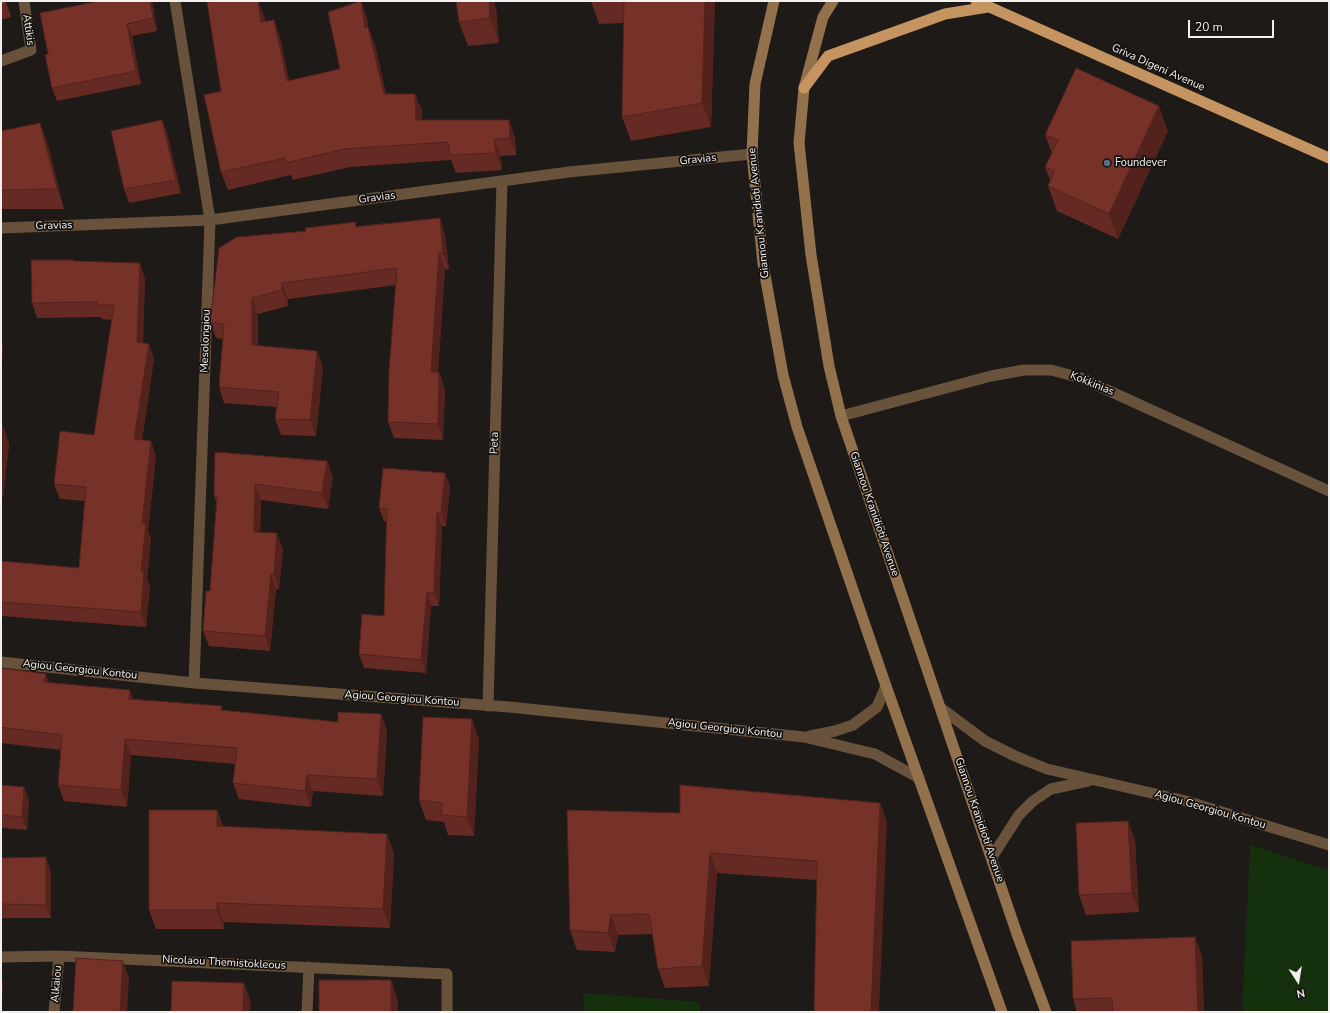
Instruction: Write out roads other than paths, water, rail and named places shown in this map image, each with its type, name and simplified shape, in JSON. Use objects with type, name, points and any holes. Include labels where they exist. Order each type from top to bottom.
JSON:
[{"type":"highway","name":"Griva Digeni Avenue","points":[[976,1],[987,4],[1329,158]]},
{"type":"highway","points":[[804,88],[828,56],[945,14],[987,4]]},
{"type":"main road","name":"Giannou Kranidioti Avenue","points":[[774,1],[755,84],[752,154],[763,264],[783,375],[797,426],[886,686],[1002,1012]]},
{"type":"main road","name":"Giannou Kranidioti Avenue","points":[[833,1],[823,17],[804,88],[800,143],[811,255],[829,366],[841,416],[1046,1012]]},
{"type":"street","name":"Attikis","points":[[1,61],[32,50],[24,1]]},
{"type":"street","name":"Mesolongiou","points":[[175,1],[210,220],[194,683]]},
{"type":"street","name":"Gravias","points":[[1,228],[210,220],[569,172],[752,154]]},
{"type":"street","name":"Peta","points":[[488,706],[502,181]]},
{"type":"street","name":"Kokkinias","points":[[841,416],[991,376],[1024,370],[1051,370],[1081,378],[1329,491]]},
{"type":"street","name":"Agiou Georgiou Kontou","points":[[1,662],[194,683],[488,706],[804,737],[875,754],[919,778]]},
{"type":"street","name":"Agiou Georgiou Kontou","points":[[804,737],[835,732],[852,725],[877,707],[886,686]]},
{"type":"street","name":"Agiou Georgiou Kontou","points":[[942,709],[985,741],[1047,769],[1186,801],[1329,845]]},
{"type":"street","name":"Agiou Georgiou Kontou","points":[[992,857],[1019,815],[1032,801],[1051,789],[1090,780]]},
{"type":"street","name":"Nicolaou Themistokleous","points":[[1,957],[59,956],[447,974],[447,1012]]},
{"type":"street","name":"Alkaiou","points":[[54,1012],[59,956]]},
{"type":"street","points":[[307,1012],[309,967]]},
{"type":"place","name":"Foundever","points":[[1107,163]]}]
